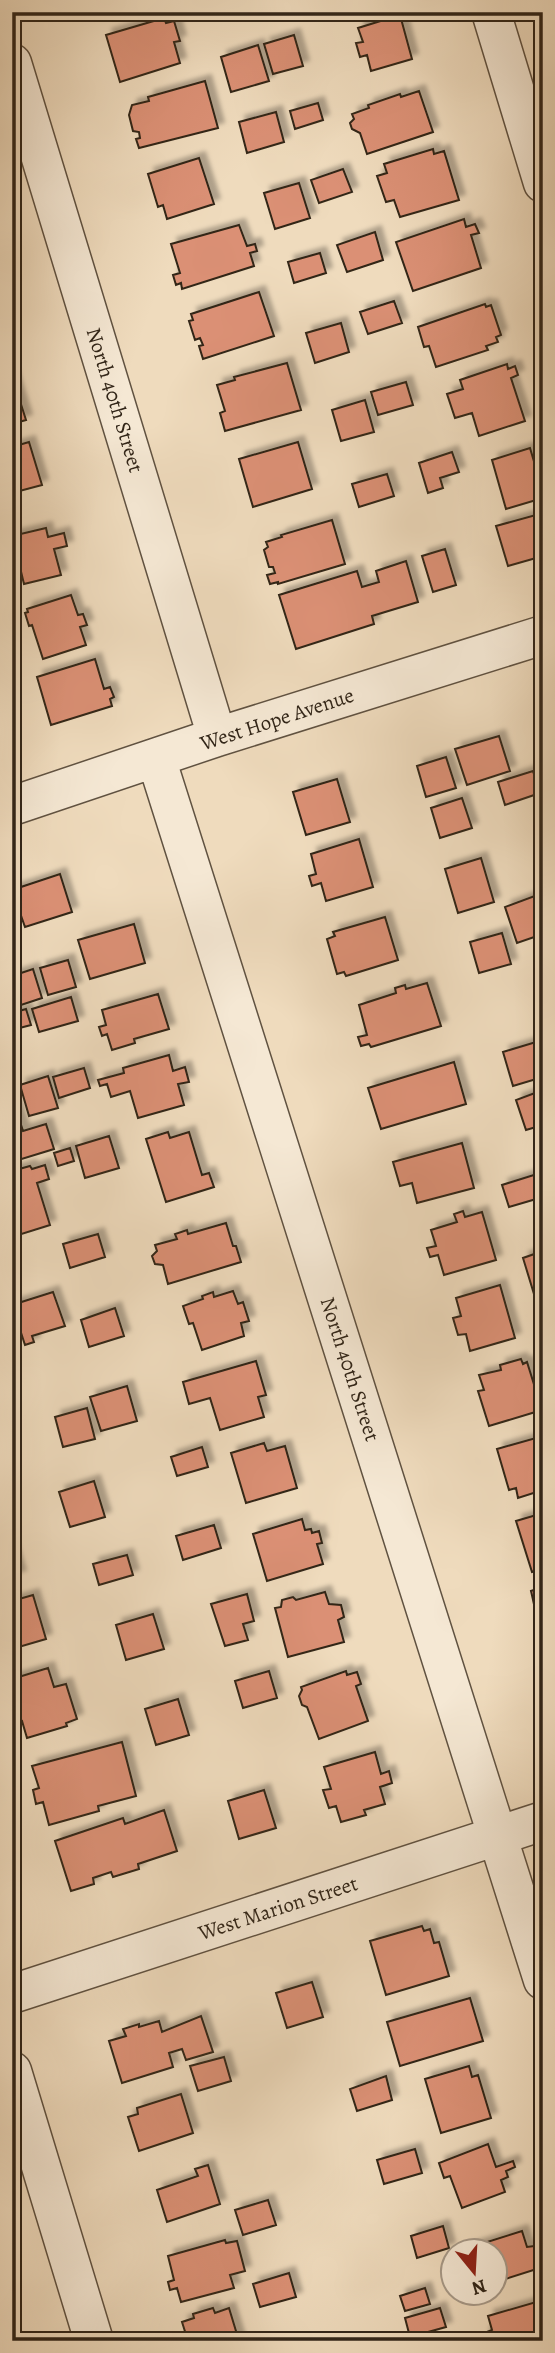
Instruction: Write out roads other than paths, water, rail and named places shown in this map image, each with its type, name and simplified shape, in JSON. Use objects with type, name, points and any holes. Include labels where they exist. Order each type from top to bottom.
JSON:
[{"type":"street","points":[[491,12],[543,183]]},
{"type":"street","name":"North 40th Street","points":[[12,63],[217,737]]},
{"type":"street","name":"West Hope Avenue","points":[[12,806],[217,737],[543,635]]},
{"type":"street","name":"North 40th Street","points":[[156,758],[543,1980]]},
{"type":"street","name":"West Marion Street","points":[[12,1994],[543,1821]]},
{"type":"street","points":[[12,2071],[94,2341]]}]
